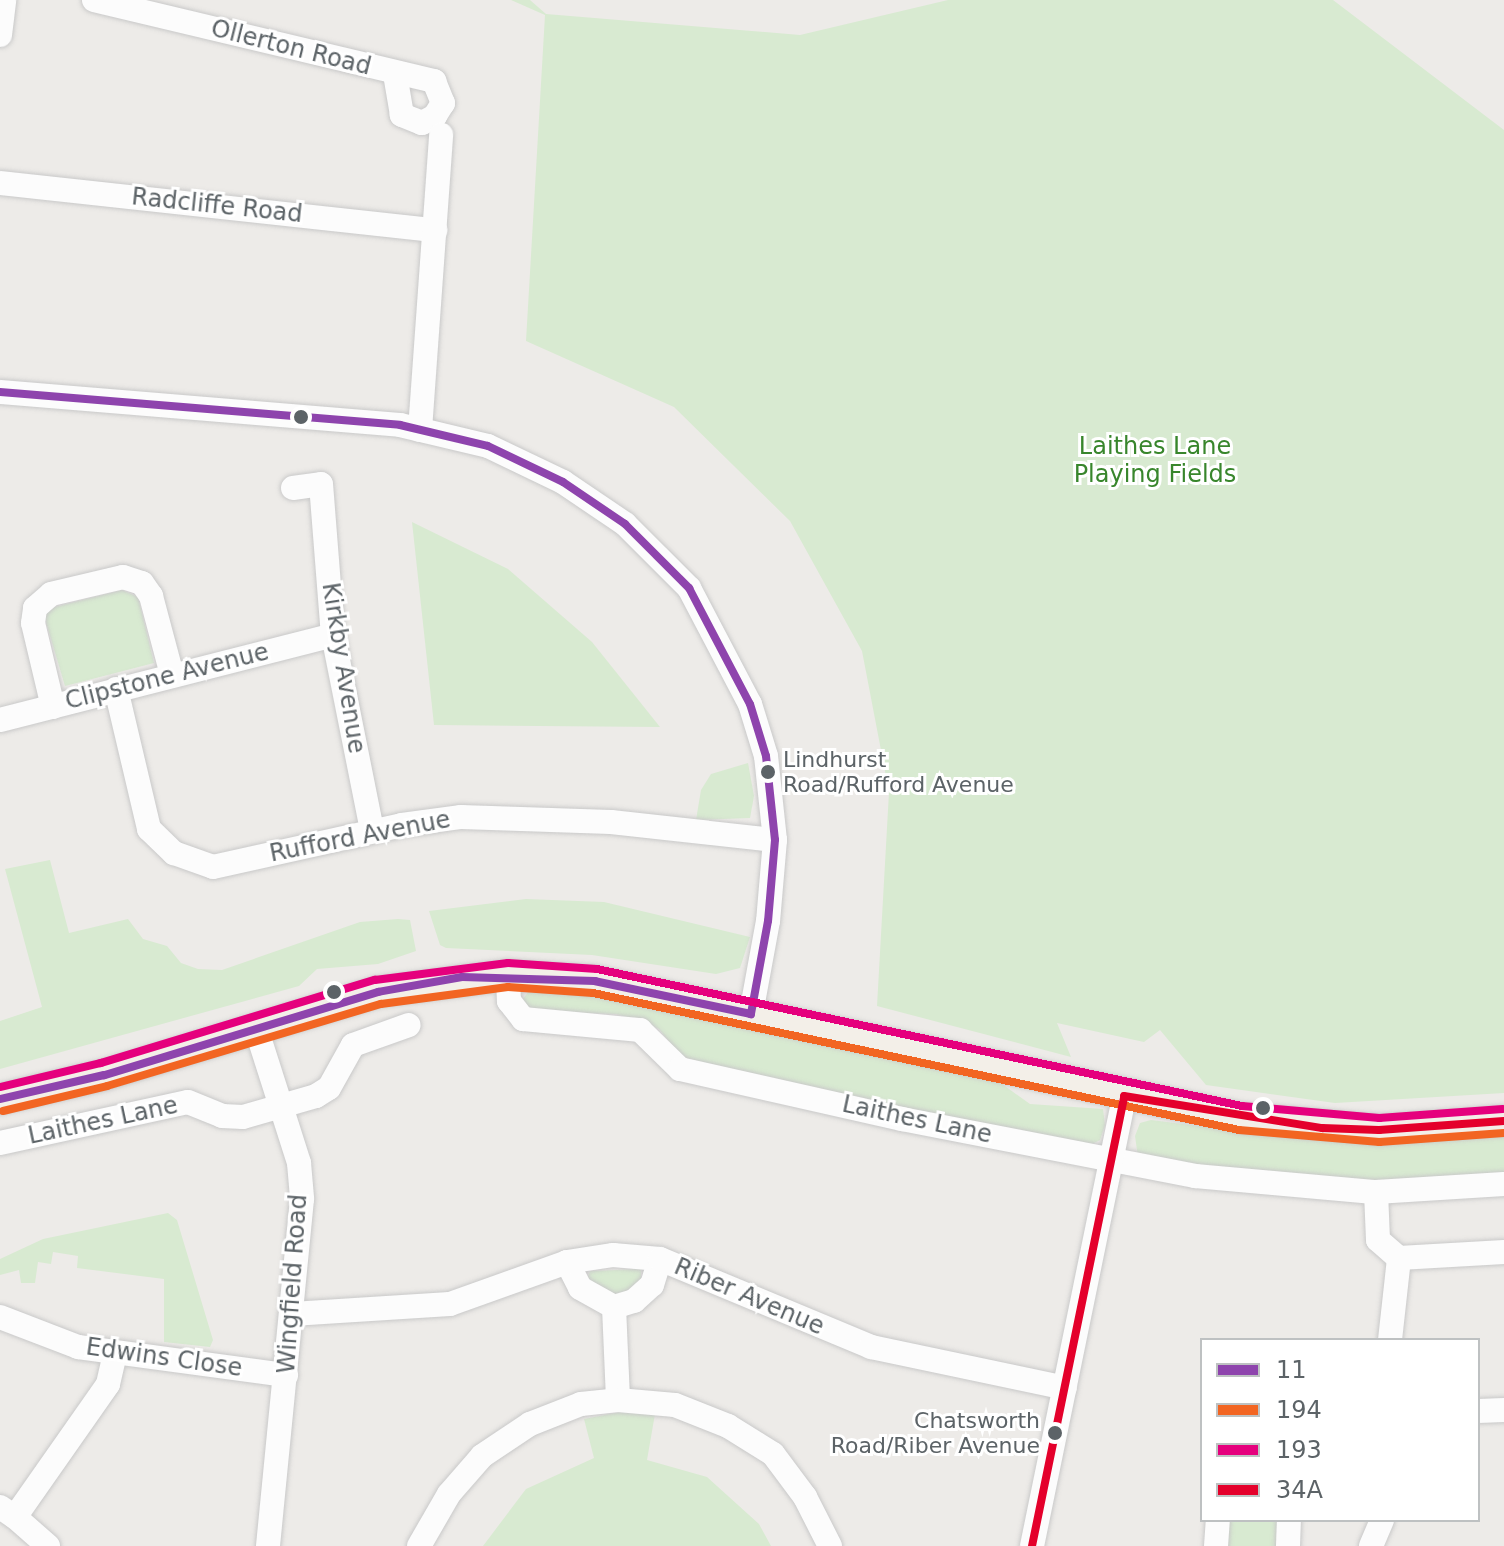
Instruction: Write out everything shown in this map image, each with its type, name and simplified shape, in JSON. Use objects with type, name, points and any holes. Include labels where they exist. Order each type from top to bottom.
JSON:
[{"type":"main road","name":"Laithes Lane","points":[[0,1099],[104,1075],[412,984],[508,975],[595,981],[1124,1096],[1322,1128],[1379,1130],[1504,1121]]},
{"type":"street","points":[[0,35],[4,0]]},
{"type":"street","name":"Ollerton Road","points":[[94,0],[395,74]]},
{"type":"street","points":[[420,430],[441,135]]},
{"type":"street","name":"Radcliffe Road","points":[[0,183],[435,230]]},
{"type":"street","points":[[0,392],[420,430],[488,446],[563,482],[625,524],[689,588],[750,704],[766,756],[775,840],[768,921],[751,1014]]},
{"type":"street","name":"Kirkby Avenue","points":[[293,488],[321,484],[333,635],[372,831]]},
{"type":"street","points":[[53,707],[33,623],[35,608],[51,594],[123,577],[142,583],[151,596],[172,675]]},
{"type":"street","name":"Clipstone Avenue","points":[[0,720],[333,635]]},
{"type":"street","name":"Rufford Avenue","points":[[116,689],[149,829],[174,853],[213,867],[372,831],[461,817],[525,818],[775,840]]},
{"type":"street","name":"Laithes Lane","points":[[508,975],[509,1001],[523,1019],[640,1030],[680,1069],[1112,1162],[1195,1176],[1376,1192],[1504,1184]]},
{"type":"street","name":"Laithes Lane","points":[[0,1143],[188,1102],[232,1119],[281,1106],[329,1088],[353,1045],[409,1025]]},
{"type":"street","name":"Wingfield Road","points":[[256,1028],[299,1163],[302,1199],[268,1546]]},
{"type":"street","points":[[1032,1546],[1124,1096]]},
{"type":"street","points":[[1376,1192],[1378,1240],[1399,1258],[1504,1252]]},
{"type":"street","name":"Riber Avenue","points":[[292,1314],[450,1304],[567,1262],[613,1255],[660,1259],[871,1347],[1065,1388]]},
{"type":"street","points":[[1390,1338],[1399,1258]]},
{"type":"street","points":[[567,1262],[580,1288],[614,1307],[634,1301],[652,1285],[660,1259]]},
{"type":"street","points":[[614,1307],[618,1400]]},
{"type":"street","name":"Edwins Close","points":[[0,1317],[78,1347],[286,1375]]},
{"type":"street","points":[[48,1546],[8,1512],[108,1384],[115,1354]]},
{"type":"street","points":[[419,1546],[449,1494],[482,1456],[530,1424],[581,1404],[618,1400],[675,1405],[728,1426],[773,1454],[805,1497],[830,1546]]},
{"type":"street","points":[[1480,1411],[1504,1410]]},
{"type":"street","points":[[1216,1546],[1218,1522]]},
{"type":"street","points":[[1288,1546],[1289,1522]]},
{"type":"street","points":[[1371,1546],[1381,1522]]},
{"type":"green space","name":"Laithes Lane Playing Fields","points":[[511,0],[530,0],[546,14],[800,35],[948,0],[1333,0],[1504,130],[1504,1093],[1335,1103],[1206,1085],[1160,1030],[1144,1042],[1057,1023],[1071,1057],[877,1006],[889,792],[862,651],[790,521],[674,407],[526,341],[545,15]]},
{"type":"green space","points":[[412,522],[508,569],[592,642],[660,727],[434,725]]},
{"type":"green space","points":[[122,590],[138,597],[154,663],[65,686],[45,619],[47,609]]},
{"type":"green space","points":[[748,763],[754,796],[750,818],[696,820],[701,790],[711,774]]},
{"type":"green space","points":[[50,860],[69,933],[128,919],[143,939],[167,946],[181,963],[198,969],[222,970],[360,922],[410,920],[416,951],[378,964],[317,969],[299,986],[0,1069],[0,1021],[42,1007],[5,869]]},
{"type":"green space","points":[[526,899],[604,902],[750,937],[740,968],[716,974],[592,955],[446,948],[440,945],[429,911]]},
{"type":"green space","points":[[533,986],[599,994],[998,1081],[1030,1104],[1103,1109],[1105,1125],[1100,1140],[1088,1146],[697,1065],[683,1059],[659,1029],[644,1022],[616,1014],[532,1011],[522,1000]]},
{"type":"green space","points":[[1151,1120],[1301,1139],[1420,1141],[1504,1133],[1504,1174],[1380,1182],[1233,1171],[1138,1157],[1135,1136],[1140,1123]]},
{"type":"green space","points":[[168,1213],[177,1220],[213,1340],[210,1347],[164,1342],[164,1279],[77,1268],[78,1256],[53,1252],[51,1264],[38,1262],[35,1283],[21,1283],[19,1270],[0,1275],[0,1259],[43,1239]]},
{"type":"green space","points":[[641,1269],[641,1285],[616,1296],[587,1280],[590,1271]]},
{"type":"green space","points":[[625,1411],[655,1414],[647,1460],[707,1477],[759,1524],[771,1546],[483,1546],[526,1489],[594,1458],[584,1419]]},
{"type":"green space","points":[[1228,1522],[1282,1522],[1280,1546],[1226,1546]]},
{"type":"transit line","name":"11","points":[[0,392],[400,425],[488,446],[563,482],[625,524],[689,588],[750,704],[766,756],[775,840],[768,921],[751,1014],[595,981],[462,977],[378,992],[104,1075],[0,1099]]},
{"type":"transit line","name":"193","points":[[0,1087],[101,1063],[375,980],[508,963],[597,969],[1242,1106],[1379,1118],[1503,1109]]},
{"type":"transit line","name":"194","points":[[3,1111],[107,1086],[381,1004],[508,987],[593,993],[1239,1130],[1379,1142],[1504,1133]]},
{"type":"transit line","name":"34A","points":[[1032,1546],[1124,1096],[1322,1128],[1379,1130],[1504,1121]]},
{"type":"place","name":"Lindhurst Road/Rufford Avenue","points":[[768,772]]},
{"type":"place","name":"Chatsworth Road/Riber Avenue","points":[[1055,1433]]}]
